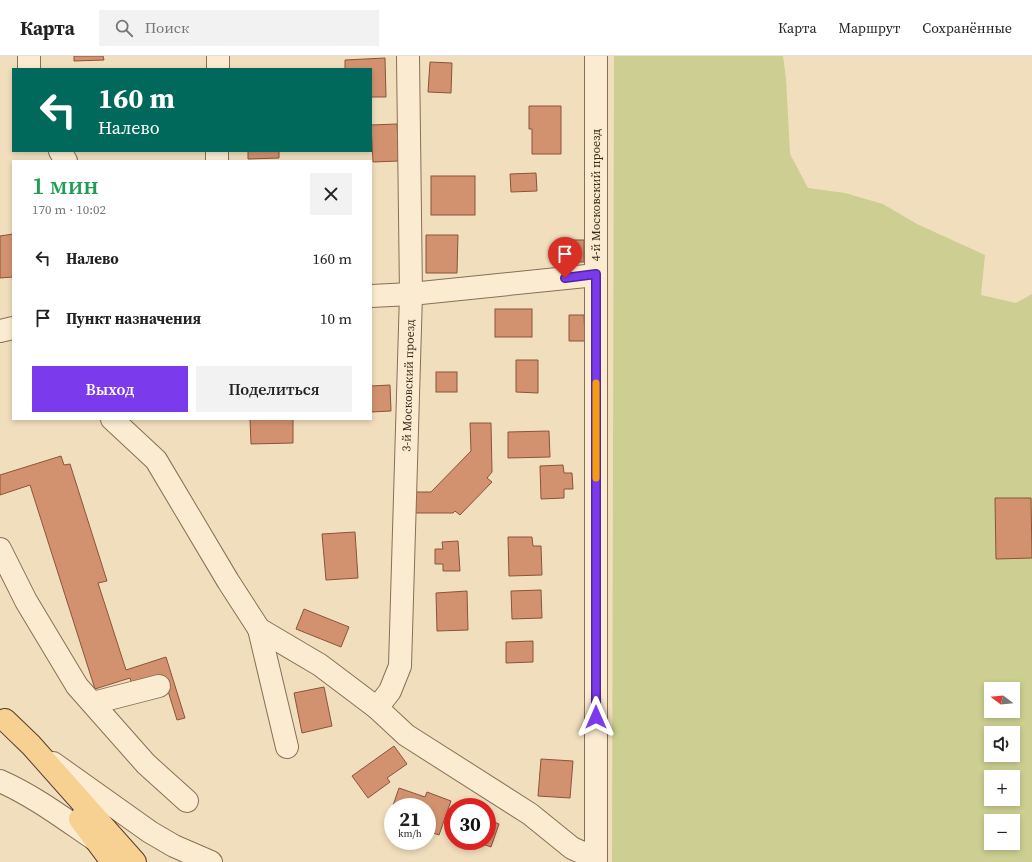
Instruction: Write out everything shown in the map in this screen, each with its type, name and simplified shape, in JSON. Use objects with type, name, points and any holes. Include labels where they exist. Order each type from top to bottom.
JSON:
[{"type":"main road","points":[[2,716],[31,745],[135,862]]},
{"type":"main road","points":[[2,716],[112,862]]},
{"type":"street","points":[[29,56],[29,68]]},
{"type":"street","points":[[218,56],[218,68]]},
{"type":"street","name":"3-й Московский проезд","points":[[377,708],[390,691],[400,666],[410,294],[408,56]]},
{"type":"street","name":"4-й Московский проезд","points":[[596,56],[596,860]]},
{"type":"street","points":[[372,296],[410,294],[596,274]]},
{"type":"street","points":[[0,331],[12,328]]},
{"type":"street","points":[[113,420],[156,460],[228,581],[259,629],[287,747]]},
{"type":"street","points":[[0,549],[26,601],[77,686],[146,764],[187,801]]},
{"type":"street","points":[[259,629],[320,665],[377,708],[406,735],[530,814],[572,848],[596,860]]},
{"type":"street","points":[[93,704],[159,686]]},
{"type":"street","points":[[31,745],[62,770],[150,832],[174,846],[211,862]]},
{"type":"street","points":[[0,781],[19,790],[96,840]]},
{"type":"green space","points":[[614,56],[783,56],[786,78],[790,154],[808,188],[845,193],[883,204],[917,224],[985,255],[981,295],[1016,303],[1032,294],[1032,862],[612,862]]},
{"type":"building","points":[[74,56],[103,56],[104,60],[74,61]]},
{"type":"building","points":[[385,58],[386,97],[372,97],[372,68],[345,68],[345,60]]},
{"type":"building","points":[[430,62],[452,63],[451,93],[428,92]]},
{"type":"building","points":[[529,106],[561,106],[561,154],[532,154],[532,129],[529,129]]},
{"type":"building","points":[[397,124],[399,161],[373,162],[372,125]]},
{"type":"building","points":[[248,152],[279,152],[279,158],[248,159]]},
{"type":"building","points":[[536,173],[537,191],[511,192],[510,174]]},
{"type":"building","points":[[431,176],[475,176],[475,215],[431,215]]},
{"type":"building","points":[[12,234],[12,277],[0,278],[0,236]]},
{"type":"building","points":[[426,235],[458,235],[457,273],[426,273]]},
{"type":"building","points":[[564,240],[584,240],[584,262],[564,262]]},
{"type":"building","points":[[495,309],[532,309],[532,337],[495,337]]},
{"type":"building","points":[[569,315],[584,315],[585,341],[569,341]]},
{"type":"building","points":[[516,360],[538,360],[538,393],[516,392]]},
{"type":"building","points":[[436,372],[457,372],[457,392],[436,392]]},
{"type":"building","points":[[390,385],[391,411],[372,412],[372,386]]},
{"type":"building","points":[[250,420],[293,420],[293,443],[251,444]]},
{"type":"building","points":[[470,423],[491,423],[492,472],[487,478],[492,482],[460,515],[455,511],[453,513],[415,513],[415,492],[431,492],[471,451]]},
{"type":"building","points":[[549,431],[550,457],[508,458],[508,432]]},
{"type":"building","points":[[61,456],[64,465],[70,464],[107,581],[98,583],[126,670],[166,657],[185,718],[177,720],[164,678],[133,688],[130,678],[95,689],[30,485],[0,495],[0,475]]},
{"type":"building","points":[[563,465],[564,473],[572,473],[573,489],[564,489],[564,498],[541,499],[540,466]]},
{"type":"building","points":[[995,498],[1031,498],[1032,558],[996,559]]},
{"type":"building","points":[[355,532],[358,578],[326,580],[322,534]]},
{"type":"building","points":[[508,537],[532,537],[533,546],[541,546],[542,575],[509,576]]},
{"type":"building","points":[[458,541],[460,571],[443,571],[443,564],[435,564],[435,549],[443,549],[442,542]]},
{"type":"building","points":[[541,590],[542,618],[512,619],[511,591]]},
{"type":"building","points":[[467,591],[468,630],[437,631],[436,593]]},
{"type":"building","points":[[304,609],[349,627],[341,647],[296,629]]},
{"type":"building","points":[[533,641],[533,662],[506,663],[506,642]]},
{"type":"building","points":[[324,687],[332,726],[302,733],[294,693]]},
{"type":"building","points":[[394,746],[407,764],[387,778],[390,782],[368,798],[352,776]]},
{"type":"building","points":[[541,759],[573,761],[570,798],[538,796]]},
{"type":"building","points":[[399,788],[425,797],[427,792],[444,798],[444,821],[439,835],[436,834],[436,798],[396,798]]},
{"type":"building","points":[[496,823],[499,824],[496,833]]},
{"type":"slow traffic","points":[[596,383],[596,478]]},
{"type":"route","points":[[565,278],[596,274],[596,717]]}]
